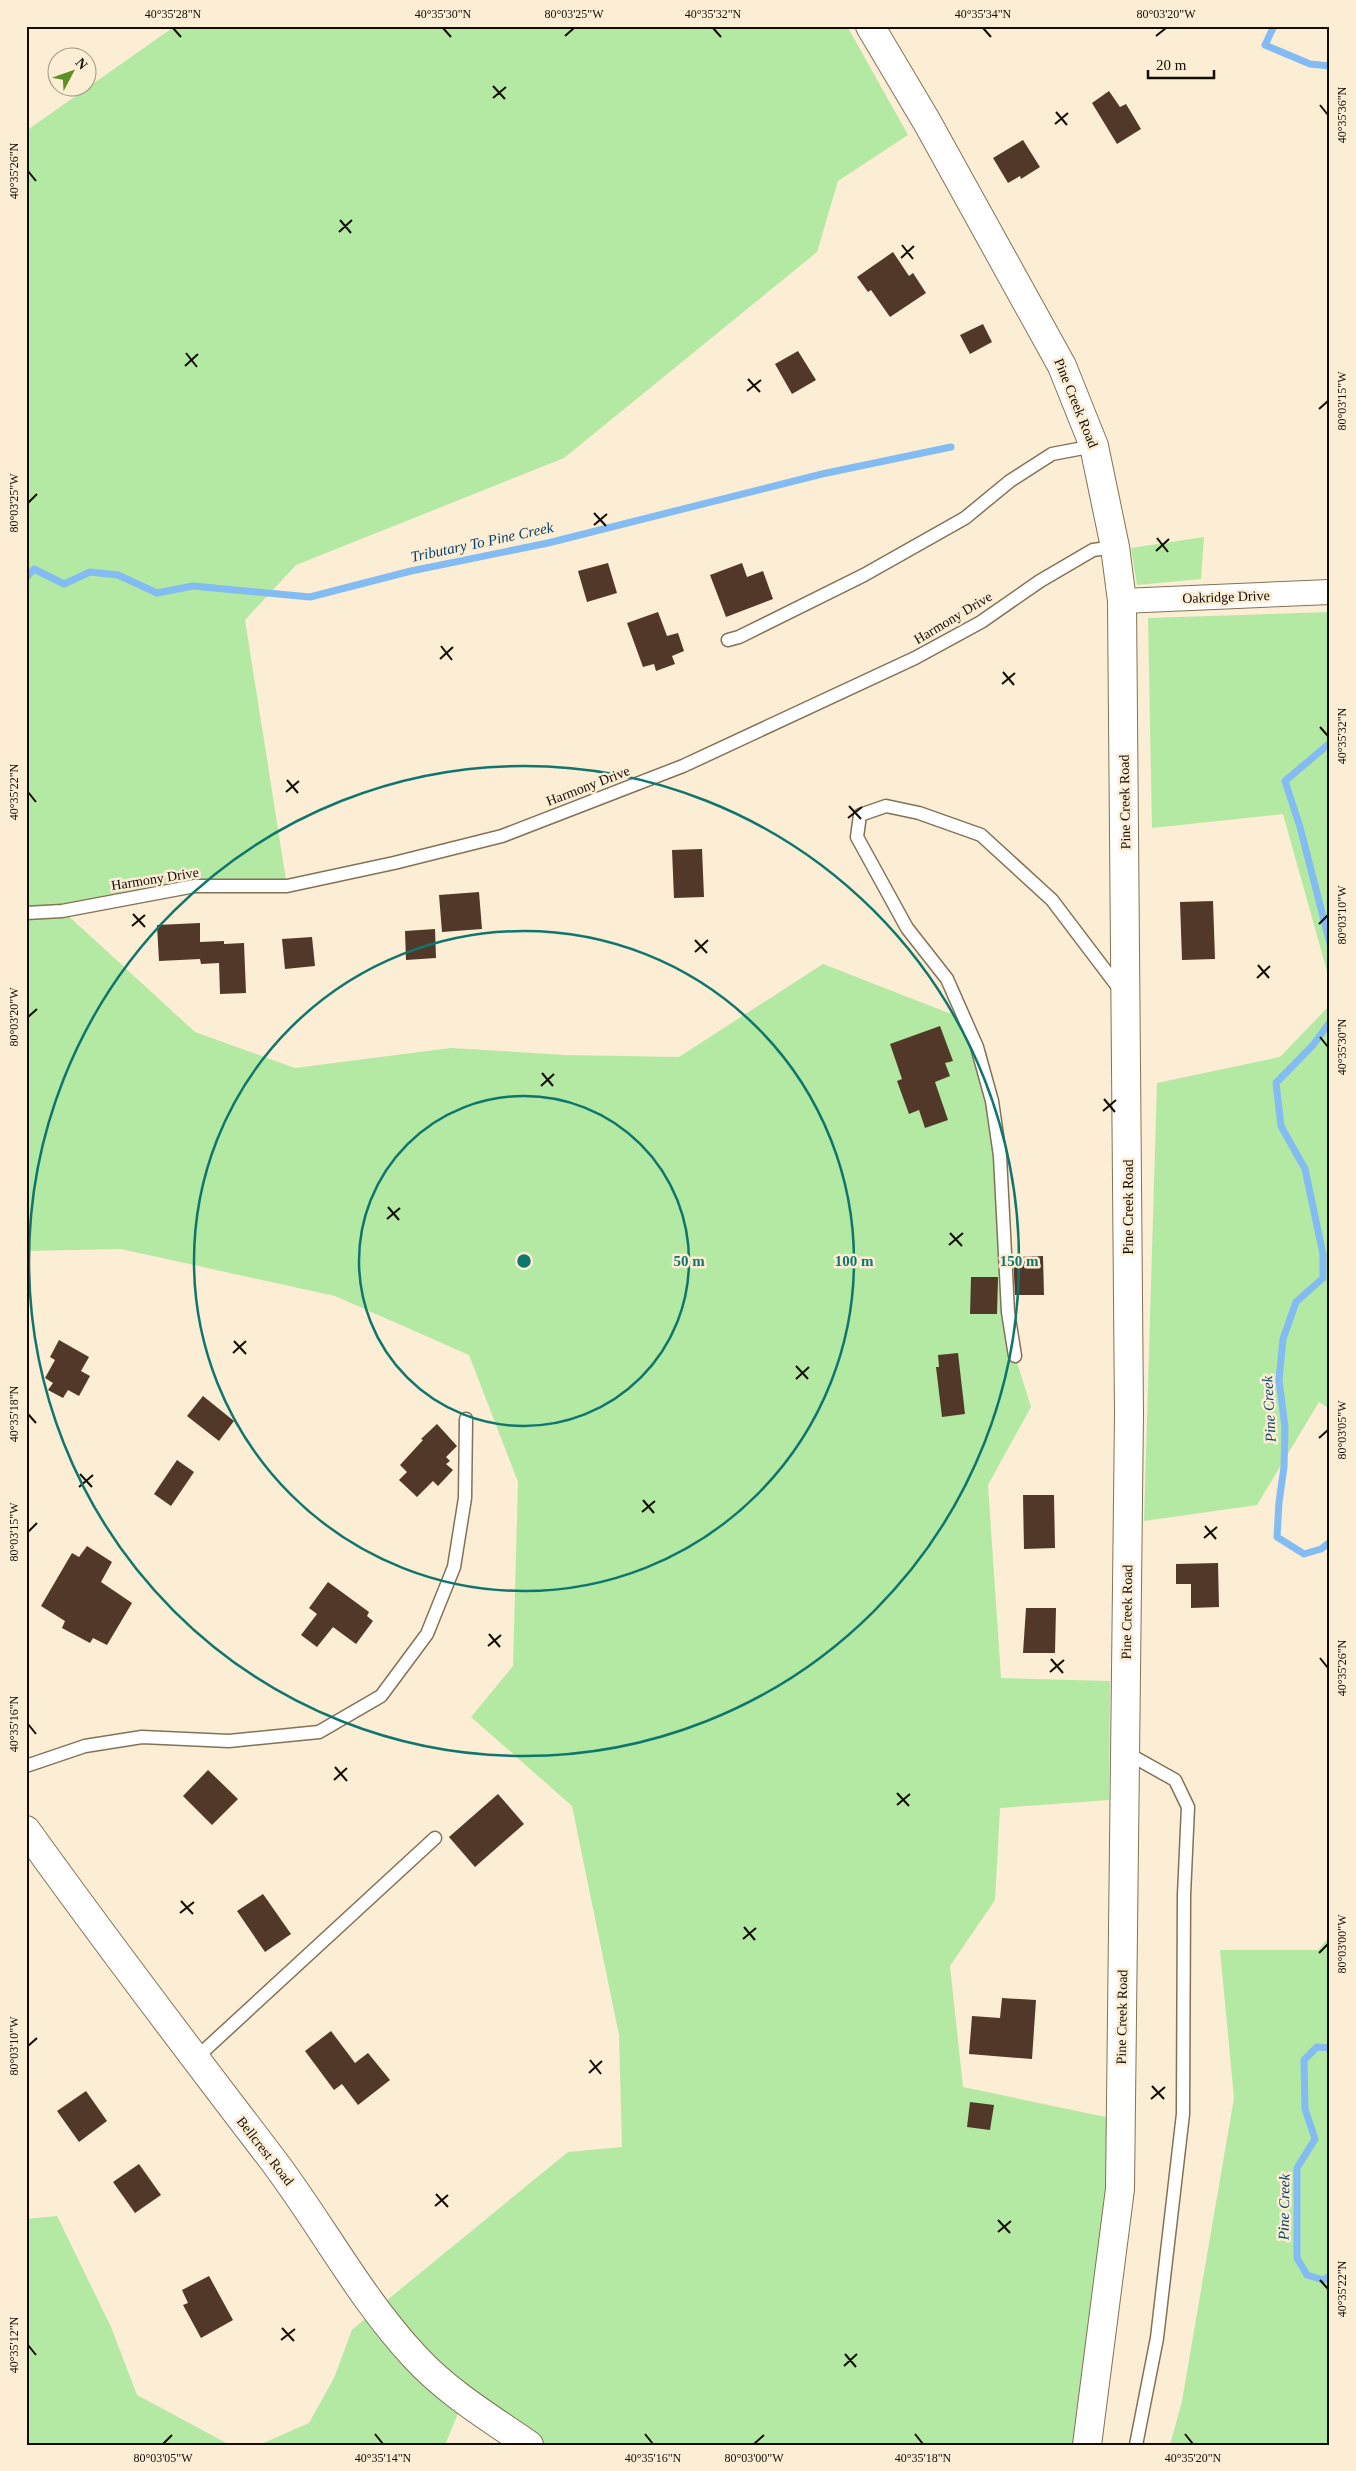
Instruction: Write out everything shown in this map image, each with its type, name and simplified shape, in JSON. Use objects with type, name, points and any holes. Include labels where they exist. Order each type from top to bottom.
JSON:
[{"type":"street","name":"Pine Creek Road","points":[[870,26],[927,122],[1040,323],[1062,366],[1094,446],[1115,547],[1122,601],[1127,998],[1129,1414],[1120,2189],[1087,2445]]},
{"type":"street","name":"Oakridge Drive","points":[[1122,601],[1330,592]]},
{"type":"street","name":"Bellcrest Road","points":[[26,1830],[195,2059],[289,2181],[376,2310],[396,2335],[439,2379],[529,2445]]},
{"type":"lane","points":[[728,640],[739,637],[864,575],[965,518],[1010,481],[1052,454],[1094,446]]},
{"type":"lane","name":"Harmony Drive","points":[[26,913],[62,911],[195,886],[287,886],[394,863],[502,836],[682,766],[915,658],[982,622],[1040,581],[1094,550],[1115,547]]},
{"type":"lane","points":[[1016,1356],[1008,1312],[1000,1156],[992,1102],[980,1056],[947,979],[907,928],[857,837],[860,815],[886,806],[919,813],[981,835],[1052,900],[1127,998]]},
{"type":"lane","points":[[26,1766],[85,1746],[142,1737],[229,1741],[319,1732],[380,1696],[427,1634],[454,1567],[465,1498],[466,1419]]},
{"type":"lane","points":[[1125,1752],[1175,1780],[1188,1807],[1184,1895],[1183,2114],[1157,2338],[1136,2445]]},
{"type":"lane","points":[[195,2059],[434,1838]]},
{"type":"green space","points":[[175,26],[847,26],[908,135],[838,181],[817,252],[564,458],[296,565],[245,620],[287,886],[195,886],[63,911],[195,1032],[295,1068],[451,1048],[565,1055],[679,1057],[823,964],[964,1019],[992,1101],[1015,1356],[1031,1407],[988,1485],[1001,1678],[1110,1681],[1109,1800],[1000,1808],[995,1900],[950,1966],[963,2087],[1120,2120],[1087,2445],[529,2445],[464,2399],[445,2445],[259,2445],[309,2423],[334,2378],[352,2330],[386,2301],[568,2152],[622,2147],[619,2035],[572,1806],[471,1717],[513,1666],[518,1482],[469,1355],[335,1296],[121,1249],[26,1251],[26,131],[73,98],[98,98],[98,80]]},
{"type":"green space","points":[[1204,537],[1201,579],[1137,585],[1131,548]]},
{"type":"green space","points":[[1330,612],[1330,982],[1283,814],[1152,828],[1148,618]]},
{"type":"green space","points":[[1330,1005],[1330,1409],[1319,1402],[1257,1505],[1144,1521],[1157,1083],[1280,1057]]},
{"type":"green space","points":[[1330,1936],[1330,2445],[1170,2445],[1182,2401],[1234,2098],[1220,1950],[1318,1950]]},
{"type":"green space","points":[[57,2216],[111,2327],[137,2395],[230,2445],[26,2445],[26,2219]]},
{"type":"building","points":[[1109,91],[1120,107],[1126,104],[1141,129],[1117,144],[1092,103]]},
{"type":"building","points":[[1023,140],[1040,167],[1021,179],[1020,176],[1008,183],[993,158]]},
{"type":"building","points":[[893,252],[909,276],[913,273],[926,293],[890,317],[871,290],[868,292],[857,277]]},
{"type":"building","points":[[983,324],[992,342],[970,354],[960,335]]},
{"type":"building","points":[[798,351],[816,380],[792,394],[775,364]]},
{"type":"building","points":[[608,563],[617,593],[587,602],[578,571]]},
{"type":"building","points":[[742,563],[747,577],[763,571],[773,599],[726,617],[710,575]]},
{"type":"building","points":[[658,612],[667,636],[678,633],[684,651],[672,656],[675,664],[656,671],[654,664],[643,667],[627,623]]},
{"type":"building","points":[[702,849],[704,897],[674,898],[672,850]]},
{"type":"building","points":[[479,892],[482,929],[442,932],[439,895]]},
{"type":"building","points":[[1213,901],[1215,959],[1182,960],[1180,902]]},
{"type":"building","points":[[200,923],[200,942],[224,941],[224,944],[244,943],[246,993],[220,994],[219,963],[201,964],[200,959],[159,961],[157,925]]},
{"type":"building","points":[[435,929],[436,958],[406,960],[405,931]]},
{"type":"building","points":[[312,937],[315,966],[285,969],[282,939]]},
{"type":"building","points":[[940,1026],[953,1061],[945,1063],[950,1076],[935,1082],[948,1120],[925,1128],[919,1110],[909,1114],[897,1081],[902,1079],[890,1044]]},
{"type":"building","points":[[1043,1256],[1044,1295],[1015,1295],[1013,1257]]},
{"type":"building","points":[[971,1277],[998,1277],[997,1314],[970,1314]]},
{"type":"building","points":[[59,1340],[89,1357],[81,1371],[90,1376],[79,1396],[68,1390],[63,1398],[48,1390],[53,1383],[45,1378],[55,1360],[50,1357]]},
{"type":"building","points":[[958,1353],[965,1414],[942,1417],[936,1367],[939,1367],[938,1355]]},
{"type":"building","points":[[203,1396],[234,1421],[219,1441],[187,1416]]},
{"type":"building","points":[[437,1424],[457,1446],[446,1457],[450,1461],[446,1464],[453,1470],[438,1486],[433,1481],[417,1497],[399,1480],[407,1472],[400,1465],[423,1440],[421,1439]]},
{"type":"building","points":[[177,1460],[194,1472],[171,1506],[154,1494]]},
{"type":"building","points":[[1023,1495],[1054,1495],[1055,1548],[1024,1549]]},
{"type":"building","points":[[87,1546],[112,1562],[101,1582],[132,1603],[107,1645],[93,1638],[90,1643],[62,1628],[65,1621],[41,1606],[72,1553],[79,1557]]},
{"type":"building","points":[[1218,1563],[1219,1607],[1191,1608],[1191,1584],[1176,1584],[1176,1564]]},
{"type":"building","points":[[328,1582],[369,1612],[367,1616],[373,1621],[356,1644],[333,1627],[317,1647],[301,1635],[317,1614],[309,1608]]},
{"type":"building","points":[[1026,1608],[1056,1608],[1055,1653],[1023,1653]]},
{"type":"building","points":[[208,1770],[238,1799],[212,1825],[183,1796]]},
{"type":"building","points":[[498,1794],[524,1824],[475,1867],[449,1837]]},
{"type":"building","points":[[263,1894],[291,1934],[265,1952],[237,1911]]},
{"type":"building","points":[[1002,1998],[1036,2000],[1032,2059],[969,2054],[972,2016],[1000,2018]]},
{"type":"building","points":[[331,2031],[355,2063],[368,2053],[390,2080],[358,2105],[342,2084],[334,2090],[305,2051]]},
{"type":"building","points":[[86,2091],[107,2121],[79,2142],[57,2111]]},
{"type":"building","points":[[970,2102],[994,2105],[990,2130],[967,2127]]},
{"type":"building","points":[[139,2164],[161,2195],[135,2213],[113,2182]]},
{"type":"building","points":[[209,2276],[233,2320],[201,2338],[183,2305],[188,2303],[182,2290]]},
{"type":"waterway","name":"Pine Creek","points":[[1274,26],[1265,45],[1310,64],[1330,66]]},
{"type":"waterway","name":"Tributary To Pine Creek","points":[[26,578],[34,569],[64,584],[90,572],[118,575],[157,593],[193,586],[310,597],[411,571],[548,543],[822,474],[951,447]]},
{"type":"waterway","name":"Pine Creek","points":[[1330,743],[1285,781],[1300,827],[1330,944]]},
{"type":"waterway","name":"Pine Creek","points":[[1330,1022],[1313,1045],[1276,1083],[1281,1126],[1305,1169],[1323,1254],[1323,1278],[1296,1302],[1283,1339],[1279,1380],[1285,1427],[1284,1467],[1277,1537],[1304,1554],[1321,1549],[1330,1542]]},
{"type":"waterway","name":"Pine Creek","points":[[1330,2048],[1317,2047],[1304,2060],[1305,2109],[1315,2139],[1297,2168],[1297,2258],[1307,2275],[1323,2280],[1330,2276]]}]
